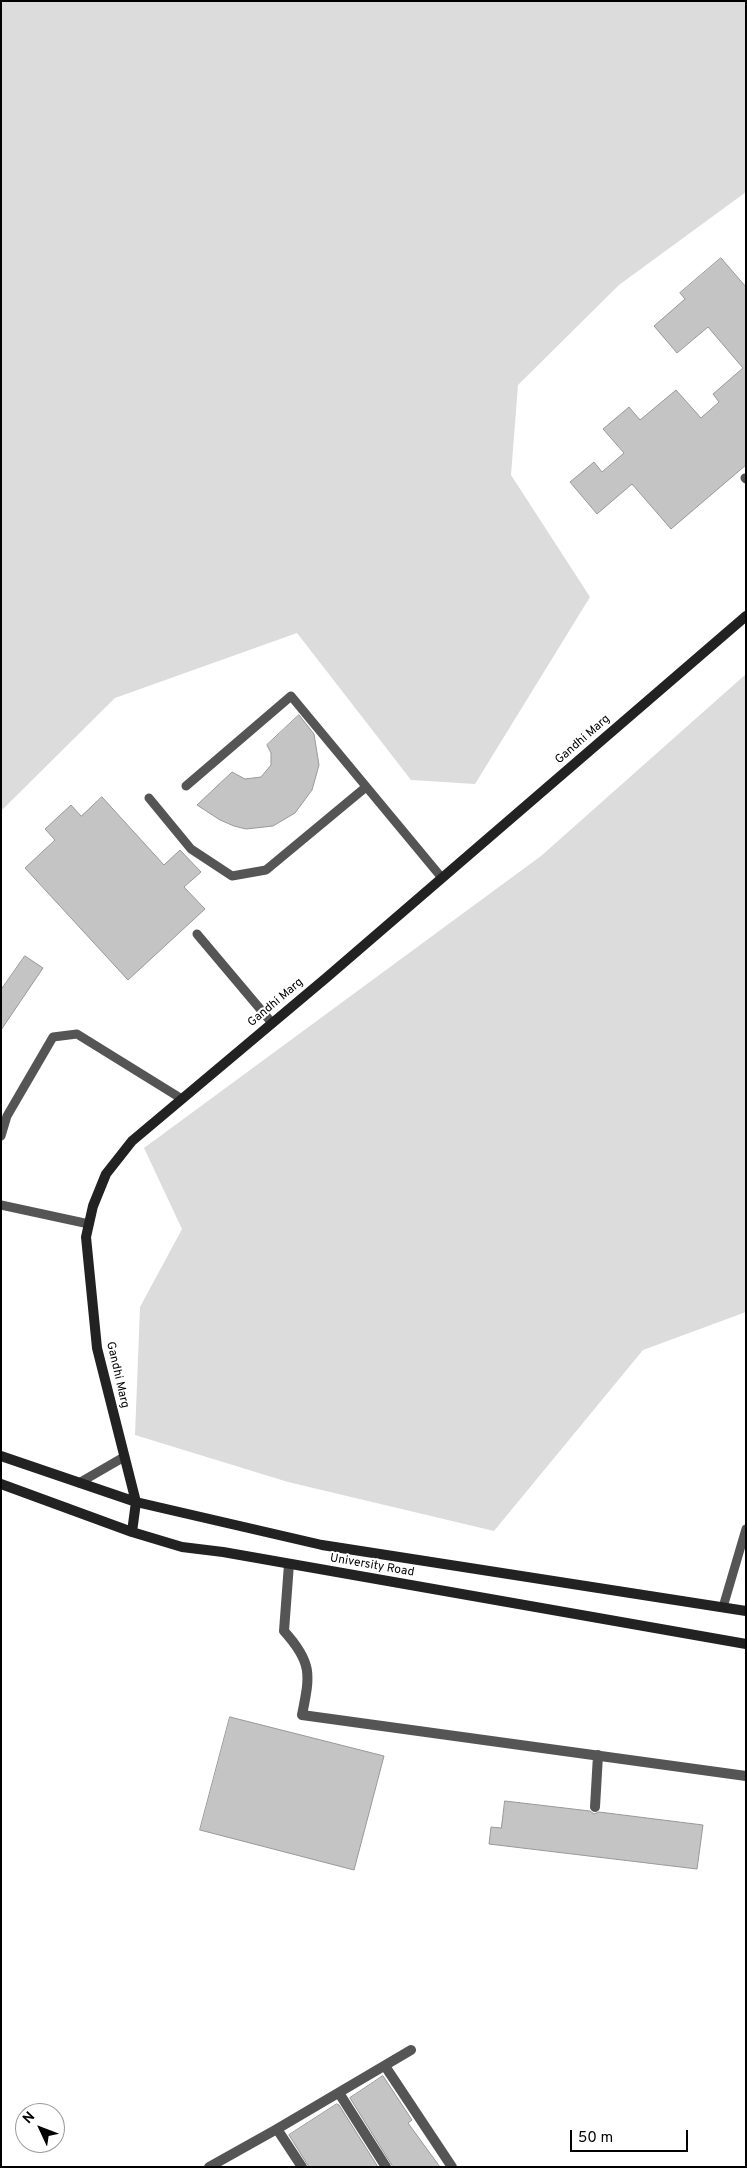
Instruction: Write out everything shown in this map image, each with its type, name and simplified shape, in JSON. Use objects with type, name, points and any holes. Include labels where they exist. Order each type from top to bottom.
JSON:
[{"type":"main road","name":"Gandhi Marg","points":[[132,1532],[136,1502],[96,1348],[86,1237],[93,1206],[106,1174],[132,1141],[442,878],[746,616]]},
{"type":"main road","name":"University Road","points":[[1,1456],[136,1502],[322,1545],[746,1611]]},
{"type":"main road","name":"University Road","points":[[1,1484],[132,1532],[182,1547],[746,1644]]},
{"type":"street","points":[[288,1564],[284,1631],[305,1660],[309,1676],[302,1715],[746,1776]]},
{"type":"street","points":[[595,1807],[598,1755]]},
{"type":"street","points":[[209,2167],[224,2164],[411,2050]]},
{"type":"street","points":[[385,2066],[452,2167]]},
{"type":"street","points":[[339,2093],[386,2167]]},
{"type":"street","points":[[277,2130],[302,2167]]},
{"type":"lane","points":[[186,786],[291,696],[442,878]]},
{"type":"lane","points":[[149,798],[191,849],[232,876],[266,870],[366,787]]},
{"type":"lane","points":[[198,934],[272,1023]]},
{"type":"lane","points":[[1,1136],[7,1116],[53,1037],[77,1034],[182,1099]]},
{"type":"lane","points":[[1,1205],[89,1224]]},
{"type":"lane","points":[[79,1483],[124,1457]]},
{"type":"lane","points":[[723,1607],[746,1529]]},
{"type":"shaded area","points":[[1,1],[746,1],[746,192],[619,285],[518,385],[511,475],[590,597],[475,784],[411,780],[297,633],[115,698],[1,811]]},
{"type":"shaded area","points":[[746,674],[746,1312],[643,1350],[494,1531],[288,1482],[135,1435],[140,1307],[182,1229],[144,1148],[541,856]]},
{"type":"building","points":[[721,258],[746,287],[746,465],[671,529],[632,484],[597,514],[570,482],[594,462],[602,472],[624,453],[603,429],[629,407],[640,420],[676,390],[701,418],[719,402],[713,394],[743,368],[708,327],[677,353],[654,326],[685,299],[680,293]]},
{"type":"building","points":[[299,715],[314,734],[319,765],[312,790],[295,813],[273,826],[246,829],[220,820],[197,805],[232,772],[245,779],[261,777],[271,765],[271,753],[267,745]]},
{"type":"building","points":[[102,797],[164,865],[180,850],[201,872],[184,887],[205,909],[128,980],[25,868],[55,840],[45,829],[71,805],[81,816]]},
{"type":"building","points":[[25,956],[43,968],[1,1030],[1,990]]},
{"type":"building","points":[[230,1717],[384,1756],[354,1870],[200,1830]]},
{"type":"building","points":[[505,1801],[590,1811],[594,1814],[599,1812],[703,1825],[697,1869],[489,1844],[491,1827],[501,1828]]},
{"type":"building","points":[[383,2076],[412,2120],[408,2123],[440,2167],[393,2167],[350,2098]]},
{"type":"building","points":[[337,2104],[378,2167],[309,2167],[289,2135]]}]
